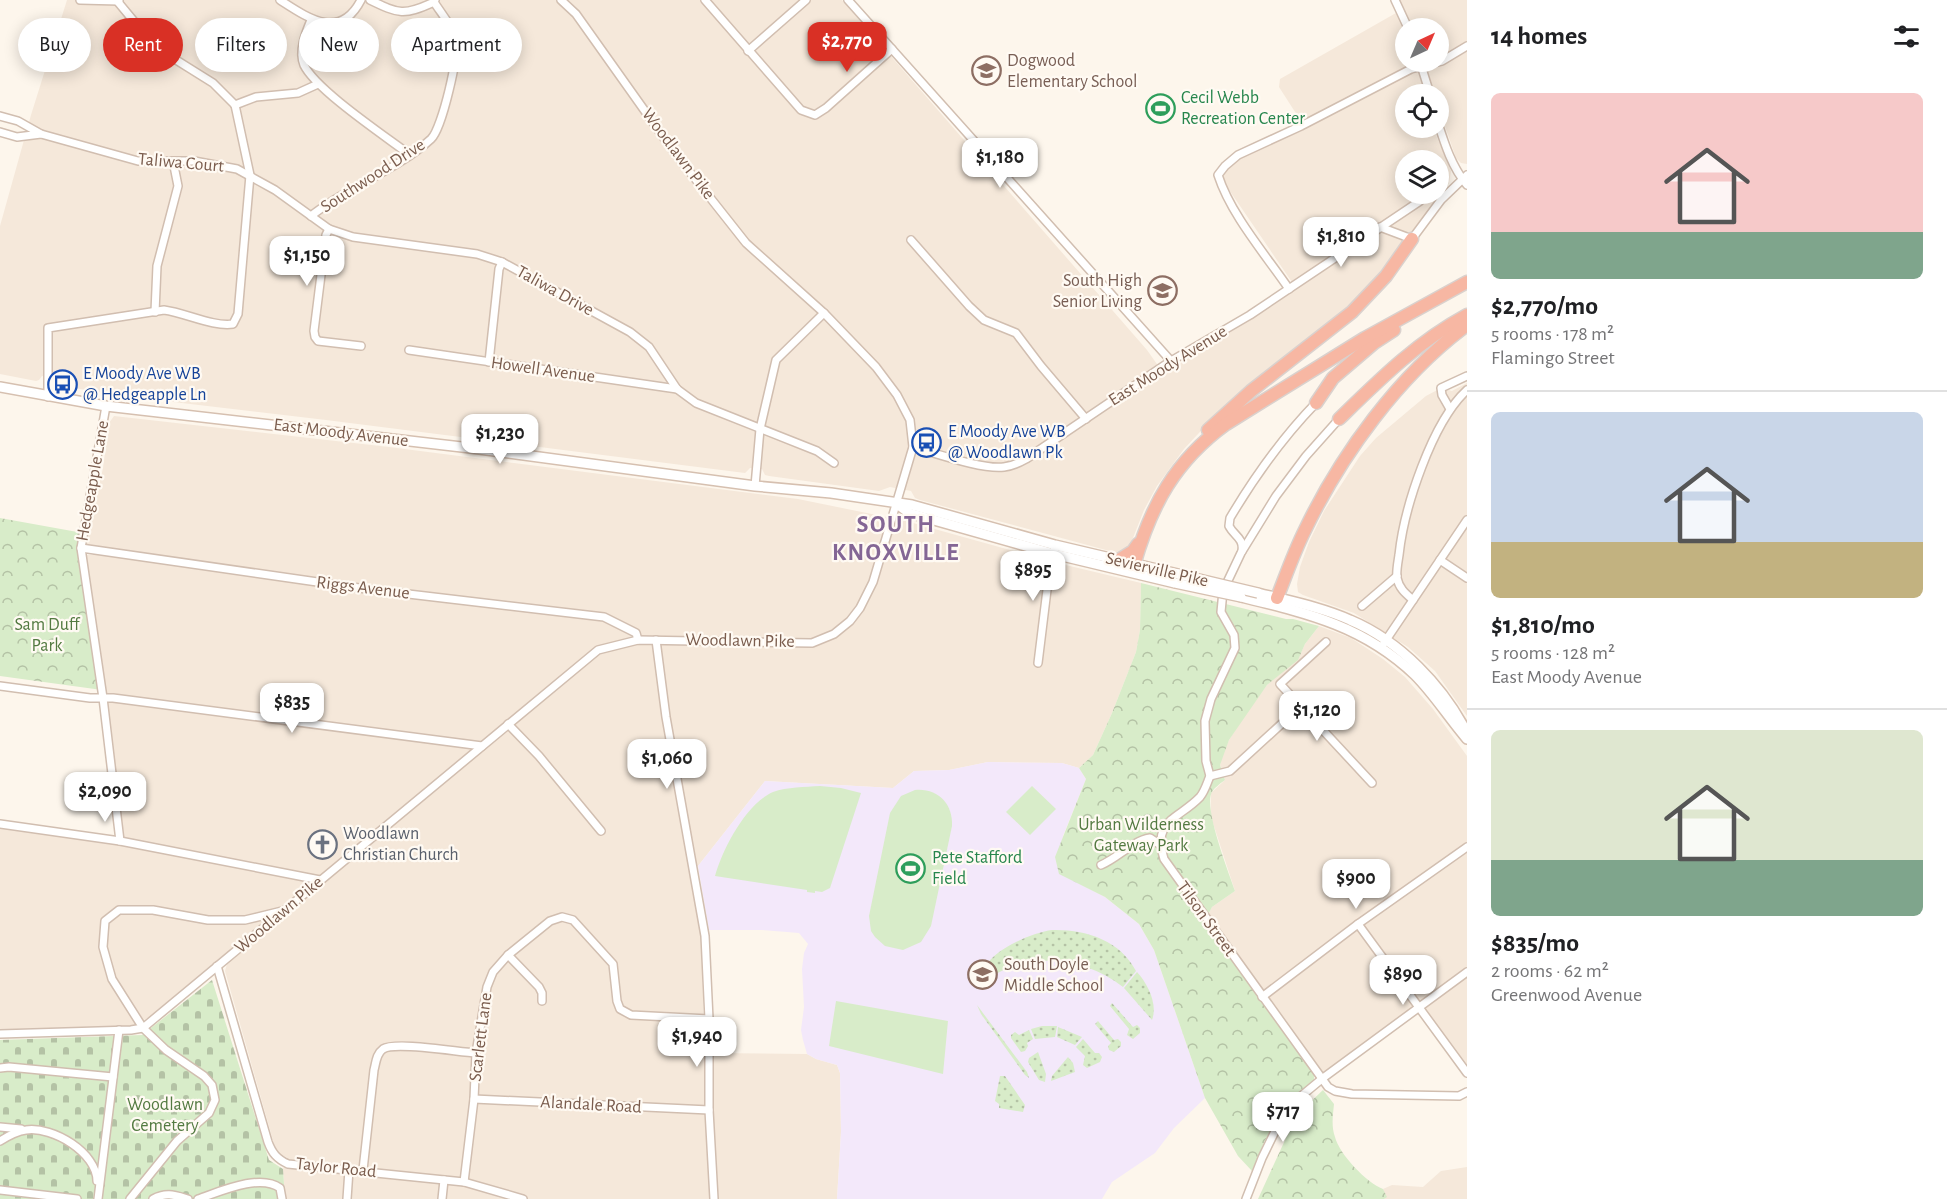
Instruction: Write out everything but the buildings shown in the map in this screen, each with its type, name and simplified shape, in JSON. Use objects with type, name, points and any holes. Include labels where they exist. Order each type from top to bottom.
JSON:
[{"type":"highway","points":[[1118,561],[1136,548],[1161,495],[1196,443],[1236,404],[1353,312],[1386,276],[1412,239]]},
{"type":"highway","points":[[1185,459],[1209,436],[1226,424],[1365,338],[1466,283]]},
{"type":"highway","points":[[1316,403],[1333,378],[1374,343],[1466,283]]},
{"type":"highway","points":[[1339,419],[1404,357],[1440,330],[1467,315]]},
{"type":"highway","points":[[1275,602],[1313,513],[1362,435],[1388,401],[1426,361],[1467,325]]},
{"type":"highway","points":[[1133,569],[1144,532]]},
{"type":"main road","name":"East Moody Avenue","points":[[0,387],[106,406],[479,449],[755,486],[831,493],[897,504]]},
{"type":"main road","name":"Sevierville Pike","points":[[897,504],[912,506],[1055,549],[1133,569],[1258,593],[1275,602]]},
{"type":"main road","name":"Sevierville Pike","points":[[1055,549],[1118,561],[1133,569]]},
{"type":"main road","name":"Sevierville Pike","points":[[1177,579],[1240,597],[1332,613],[1353,621],[1432,682],[1467,733]]},
{"type":"main road","name":"Sevierville Pike","points":[[1384,644],[1415,676],[1467,739]]},
{"type":"street","points":[[48,397],[48,328],[164,310],[223,325],[233,324],[238,314],[250,174],[235,105],[213,83],[173,58],[142,31],[119,1],[80,0]]},
{"type":"street","points":[[280,0],[308,18]]},
{"type":"street","points":[[346,18],[357,9],[361,0]]},
{"type":"street","points":[[370,0],[396,12],[415,11],[435,1]]},
{"type":"street","name":"Woodlawn Pike","points":[[143,1028],[598,650],[622,642],[656,639],[812,643],[834,634],[850,621],[860,608],[873,582],[913,447],[910,420],[897,395],[876,368],[824,313],[746,243],[674,152],[576,14],[561,0]]},
{"type":"street","points":[[705,0],[801,110],[816,115],[892,49]]},
{"type":"street","points":[[748,51],[806,0]]},
{"type":"street","points":[[848,0],[1171,361]]},
{"type":"street","points":[[1395,0],[1403,18]]},
{"type":"street","name":"Southwood Drive","points":[[311,216],[346,191],[410,155],[433,137],[451,87],[456,39],[435,1]]},
{"type":"street","points":[[1449,57],[1467,46]]},
{"type":"street","points":[[309,72],[318,84],[410,155]]},
{"type":"street","points":[[1289,289],[1236,212],[1222,189],[1218,175],[1238,155],[1310,122],[1405,72]]},
{"type":"street","points":[[235,105],[256,97],[298,93],[318,84]]},
{"type":"street","name":"Taliwa Court","points":[[0,116],[18,121],[41,134],[138,161],[212,163],[250,174]]},
{"type":"street","name":"Taliwa Court","points":[[0,132],[17,137],[41,134]]},
{"type":"street","points":[[1380,227],[1412,239],[1441,200],[1465,180],[1446,150],[1442,138]]},
{"type":"street","points":[[155,312],[157,266],[178,186],[173,161]]},
{"type":"street","name":"Taliwa Drive","points":[[250,174],[275,189],[329,229],[353,237],[477,254],[502,262],[630,332],[649,347],[677,389],[696,403],[817,451],[834,463]]},
{"type":"street","name":"East Moody Avenue","points":[[913,447],[984,467],[1004,467],[1026,459],[1171,361],[1250,315],[1415,204]]},
{"type":"street","name":"Southwood Drive","points":[[329,229],[326,235],[315,337],[318,341],[361,346]]},
{"type":"street","points":[[911,240],[984,320],[1016,333],[1086,419]]},
{"type":"street","points":[[489,362],[499,269],[502,262]]},
{"type":"street","points":[[755,486],[760,429],[776,360],[824,313]]},
{"type":"street","name":"Howell Avenue","points":[[409,351],[677,389]]},
{"type":"street","points":[[1450,409],[1442,395],[1442,388],[1467,376]]},
{"type":"street","points":[[1413,600],[1404,592],[1397,576],[1400,545],[1411,497],[1425,459],[1450,409],[1467,390]]},
{"type":"street","points":[[1241,553],[1242,544],[1230,528],[1230,518],[1260,470],[1316,403]]},
{"type":"street","name":"Hedgeapple Lane","points":[[106,406],[81,548],[103,698],[120,841]]},
{"type":"street","points":[[1101,865],[1111,861],[1141,840],[1150,838],[1159,844],[1163,830],[1175,815],[1198,799],[1210,776],[1205,747],[1205,721],[1211,699],[1235,648],[1234,635],[1221,612],[1221,599],[1227,581],[1241,553],[1285,483],[1339,419]]},
{"type":"street","points":[[1384,644],[1467,520]]},
{"type":"street","points":[[1239,537],[1254,533]]},
{"type":"street","name":"Riggs Avenue","points":[[81,548],[366,589],[604,617],[636,633],[638,640]]},
{"type":"street","points":[[1038,663],[1055,549]]},
{"type":"street","points":[[1440,560],[1467,578]]},
{"type":"street","points":[[1362,606],[1397,576]]},
{"type":"street","points":[[656,639],[666,717],[705,936],[709,1019],[709,1110],[714,1199]]},
{"type":"street","points":[[1326,642],[1280,684],[1372,783]]},
{"type":"street","points":[[0,686],[482,746]]},
{"type":"street","points":[[1210,776],[1230,771],[1301,706]]},
{"type":"street","points":[[508,724],[539,756],[602,831]]},
{"type":"street","points":[[0,824],[120,841],[320,880]]},
{"type":"street","name":"Tilson Street","points":[[1159,844],[1164,859],[1328,1087],[1345,1093],[1459,1096],[1467,1092]]},
{"type":"street","points":[[1262,997],[1358,924],[1467,847]]},
{"type":"street","points":[[130,1199],[177,1141],[209,1113],[215,1100],[212,1085],[204,1076],[166,1050],[143,1028],[112,979],[103,946],[105,921],[119,910],[153,910],[208,920],[245,920],[285,910]]},
{"type":"street","name":"Scarlett Lane","points":[[464,1182],[474,1099],[476,1053],[487,987],[493,972],[508,955],[550,921],[562,917],[573,920],[613,964],[620,1009],[631,1015],[709,1019]]},
{"type":"street","points":[[1358,924],[1467,1073]]},
{"type":"street","points":[[508,955],[539,987],[542,1001]]},
{"type":"street","name":"Taylor Road","points":[[217,966],[272,1152],[278,1159],[288,1164],[464,1182],[523,1199]]},
{"type":"street","points":[[1246,1199],[1262,1158],[1282,1117],[1294,1102],[1467,972]]},
{"type":"street","points":[[0,1034],[143,1028]]},
{"type":"street","points":[[98,1199],[119,1030]]},
{"type":"street","points":[[363,1170],[374,1070],[377,1055],[381,1050],[397,1046],[476,1053]]},
{"type":"street","points":[[0,1068],[113,1077]]},
{"type":"street","name":"Alandale Road","points":[[474,1099],[709,1110]]},
{"type":"street","points":[[0,1127],[47,1132],[70,1141],[91,1161],[96,1161],[104,1152]]},
{"type":"street","points":[[0,1140],[28,1129]]},
{"type":"street","points":[[86,1157],[97,1176],[98,1199]]},
{"type":"street","points":[[346,1199],[349,1170]]},
{"type":"street","points":[[442,1199],[444,1180]]},
{"type":"street","points":[[198,1199],[245,1183],[266,1183],[280,1188],[282,1199]]},
{"type":"street","points":[[0,1190],[77,1199]]},
{"type":"street","points":[[153,1199],[162,1194],[174,1194],[188,1199]]},
{"type":"shaded area","points":[[67,0],[842,0],[1147,350],[1164,374],[1296,288],[1223,181],[1224,170],[1244,156],[1306,129],[1279,87],[1280,79],[1403,9],[1399,0],[1467,0],[1467,164],[1461,163],[1456,158],[1449,138],[1449,84],[1395,84],[1395,138],[1437,138],[1442,150],[1395,150],[1395,204],[1433,204],[1381,271],[1352,303],[1212,419],[1184,449],[1157,486],[1144,510],[1131,543],[1125,550],[1117,553],[920,500],[915,498],[911,491],[890,487],[879,491],[769,476],[765,475],[762,469],[750,468],[745,473],[114,395],[60,385],[54,378],[42,376],[36,381],[0,374],[0,226],[44,72],[91,72],[91,18],[61,18]]},
{"type":"shaded area","points":[[1467,383],[1467,716],[1435,671],[1408,647],[1354,613],[1303,595],[1298,592],[1297,584],[1309,542],[1324,511],[1360,456],[1376,438],[1426,396],[1441,388],[1452,391]]},
{"type":"shaded area","points":[[114,416],[389,447],[798,499],[906,521],[1053,562],[1141,583],[1140,630],[1136,652],[1093,755],[1079,768],[1062,763],[988,762],[949,770],[914,771],[893,788],[765,781],[698,866],[690,869],[701,939],[705,1053],[807,1054],[837,1065],[840,1073],[841,1132],[837,1199],[285,1199],[283,1169],[287,1157],[276,1151],[225,971],[227,964],[222,956],[149,1017],[134,1026],[0,1031],[0,828],[124,845],[84,555],[93,555],[94,550],[88,547],[86,542],[103,468],[109,423]]},
{"type":"shaded area","points":[[1319,626],[1351,638],[1405,677],[1433,709],[1467,756],[1467,1067],[1419,1002],[1328,1071],[1323,1072],[1258,987],[1208,915],[1212,907],[1235,891],[1211,817],[1211,793],[1225,780],[1220,765],[1222,755],[1250,707],[1267,685],[1299,657],[1305,644]]},
{"type":"shaded area","name":"South Doyle Middle School","points":[[988,762],[1062,763],[1079,768],[1086,779],[1063,836],[1059,873],[1105,897],[1139,924],[1154,950],[1205,1098],[1174,1128],[1155,1153],[1112,1182],[1102,1199],[837,1199],[841,1132],[840,1073],[837,1065],[807,1054],[803,1040],[801,1030],[804,1007],[802,969],[808,944],[799,933],[709,930],[698,866],[765,781],[893,788],[914,771],[949,770]]},
{"type":"shaded area","points":[[1467,1167],[1467,1199],[1384,1199],[1386,1197],[1383,1189],[1392,1185],[1423,1187],[1441,1171]]},
{"type":"green space","name":"Sam Duff Park","points":[[0,518],[83,533],[81,548],[102,690],[0,676]]},
{"type":"green space","name":"Urban Wilderness Gateway Park","points":[[1141,583],[1319,626],[1305,644],[1298,660],[1267,685],[1229,740],[1220,765],[1225,780],[1213,790],[1210,800],[1218,840],[1235,891],[1212,907],[1208,915],[1258,987],[1320,1069],[1314,1073],[1314,1081],[1283,1111],[1252,1171],[1238,1156],[1205,1098],[1154,950],[1139,924],[1105,897],[1059,874],[1055,857],[1086,779],[1079,768],[1093,755],[1136,652],[1140,630]]},
{"type":"green space","points":[[820,786],[861,793],[830,888],[822,892],[815,891],[815,893],[715,876],[737,828],[745,816],[763,798],[784,789]]},
{"type":"green space","points":[[1032,786],[1056,809],[1030,835],[1006,812]]},
{"type":"green space","name":"Pete Stafford Field","points":[[915,790],[931,792],[942,799],[950,811],[952,826],[931,926],[921,942],[903,950],[885,946],[875,937],[871,931],[869,916],[890,813],[901,796]]},
{"type":"green space","points":[[1052,930],[1089,934],[1100,938],[1121,951],[1136,971],[1123,987],[1096,971],[1067,962],[1051,961],[1021,964],[980,979],[989,961],[998,953],[1020,940]]},
{"type":"green space","points":[[1137,972],[1145,982],[1153,1001],[1152,1020],[1124,988]]},
{"type":"green space","name":"Woodlawn Cemetery","points":[[212,980],[269,1160],[283,1169],[285,1199],[0,1199],[0,1040],[142,1035]]},
{"type":"green space","points":[[836,1001],[948,1021],[943,1074],[829,1046]]},
{"type":"green space","points":[[1112,1003],[1133,1027],[1137,1025],[1140,1028],[1140,1033],[1133,1039],[1127,1035],[1129,1029],[1110,1006]]},
{"type":"green space","points":[[977,1005],[1027,1072],[1029,1078],[981,1014]]},
{"type":"green space","points":[[1098,1021],[1114,1040],[1118,1039],[1121,1042],[1121,1046],[1114,1052],[1109,1050],[1108,1046],[1111,1043],[1095,1024]]},
{"type":"green space","points":[[1057,1026],[1055,1037],[1035,1039],[1031,1029]]},
{"type":"green space","points":[[1058,1027],[1082,1037],[1075,1045],[1057,1037]]},
{"type":"green space","points":[[1029,1030],[1033,1039],[1027,1043],[1025,1051],[1021,1052],[1011,1035],[1015,1032],[1019,1035]]},
{"type":"green space","points":[[1083,1039],[1095,1053],[1099,1053],[1102,1057],[1100,1062],[1087,1068],[1083,1065],[1085,1056],[1076,1047]]},
{"type":"green space","points":[[1038,1052],[1046,1074],[1045,1082],[1039,1080],[1028,1062],[1029,1058]]},
{"type":"green space","points":[[1068,1057],[1073,1063],[1075,1072],[1051,1081],[1052,1076]]},
{"type":"green space","points":[[1000,1076],[1005,1076],[1025,1105],[1023,1112],[999,1108],[999,1104],[995,1101]]},
{"type":"green space","points":[[1323,1090],[1334,1104],[1333,1129],[1342,1151],[1362,1174],[1383,1189],[1387,1197],[1384,1199],[1258,1199],[1286,1138],[1302,1110]]},
{"type":"place","name":"Dogwood Elementary School","points":[[986,71]]},
{"type":"place","name":"Cecil Webb Recreation Center","points":[[1160,108]]},
{"type":"place","name":"South High Senior Living","points":[[1163,291]]},
{"type":"place","name":"E Moody Ave WB @ Hedgeapple Ln","points":[[62,384]]},
{"type":"place","name":"E Moody Ave WB @ Woodlawn Pk","points":[[927,442]]},
{"type":"place","name":"Woodlawn Christian Church","points":[[322,844]]},
{"type":"place","name":"Pete Stafford Field","points":[[911,868]]},
{"type":"place","name":"South Doyle Middle School","points":[[983,975]]},
{"type":"district","name":"SOUTH KNOXVILLE","points":[[896,539]]}]
